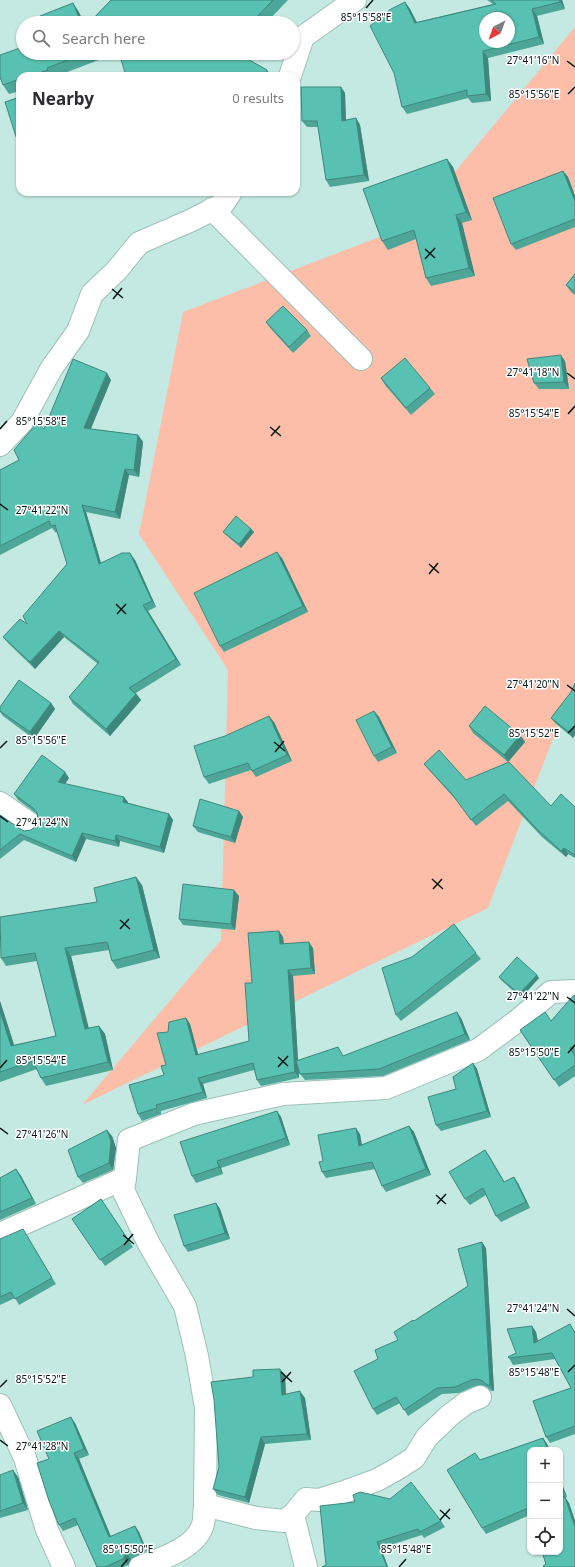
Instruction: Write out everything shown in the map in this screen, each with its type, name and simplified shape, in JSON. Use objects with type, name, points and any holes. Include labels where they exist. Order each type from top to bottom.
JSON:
[{"type":"street","points":[[300,47],[303,38],[355,0]]},
{"type":"street","points":[[291,72],[295,60]]},
{"type":"street","points":[[0,444],[22,422],[51,369],[78,331],[92,294],[117,270],[139,243],[192,220],[223,204],[228,196]]},
{"type":"street","points":[[212,209],[360,358]]},
{"type":"street","points":[[0,803],[30,824]]},
{"type":"street","points":[[140,1567],[170,1555],[190,1544],[202,1528],[206,1505],[206,1408],[197,1356],[185,1306],[149,1244],[123,1190],[129,1140],[194,1114],[283,1094],[386,1088],[478,1050],[517,1021],[551,992],[575,991]]},
{"type":"street","points":[[0,1234],[125,1178]]},
{"type":"street","points":[[206,1505],[256,1518],[284,1521],[293,1515],[306,1499],[319,1500],[377,1480],[414,1458],[427,1437],[450,1415],[466,1402],[480,1397]]},
{"type":"street","points":[[0,1405],[24,1458],[47,1530],[64,1567]]},
{"type":"street","points":[[293,1515],[306,1567]]},
{"type":"shaded area","points":[[575,27],[575,681],[488,908],[82,1105],[221,940],[228,670],[139,534],[183,312],[411,225]]},
{"type":"building","points":[[111,0],[273,0],[258,16],[96,16]]},
{"type":"building","points":[[491,0],[559,0],[560,2],[532,9],[539,37],[515,43],[515,12],[479,12],[479,48],[495,48],[483,51],[486,94],[467,96],[467,90],[402,107],[394,73],[370,26],[391,9],[405,2],[415,23],[496,4]]},
{"type":"building","points":[[73,3],[78,16],[40,16]]},
{"type":"building","points":[[16,49],[16,60],[68,60],[47,68],[48,70],[42,72],[16,72],[16,80],[3,85],[0,77],[0,55]]},
{"type":"building","points":[[121,60],[249,60],[267,70],[266,72],[125,72]]},
{"type":"building","points":[[301,87],[341,87],[342,121],[356,118],[364,175],[326,180],[317,121],[302,121]]},
{"type":"building","points":[[16,98],[16,136],[5,102]]},
{"type":"building","points":[[447,159],[466,212],[456,215],[469,268],[426,278],[414,230],[382,241],[363,189]]},
{"type":"building","points":[[563,171],[575,201],[575,219],[511,244],[493,198]]},
{"type":"building","points":[[575,274],[575,292],[566,285]]},
{"type":"building","points":[[283,306],[307,330],[289,347],[266,322]]},
{"type":"building","points":[[561,355],[564,382],[534,383],[527,359]]},
{"type":"building","points":[[405,358],[430,388],[406,408],[381,378]]},
{"type":"building","points":[[73,359],[107,373],[84,428],[138,435],[134,470],[125,469],[115,512],[82,505],[99,564],[122,553],[130,553],[152,601],[143,605],[176,659],[129,688],[136,694],[106,729],[69,697],[99,662],[59,631],[30,662],[3,637],[20,619],[27,624],[23,616],[67,564],[55,525],[51,526],[49,521],[0,546],[0,470],[19,460],[14,450],[37,423],[44,429]]},
{"type":"building","points":[[236,516],[251,529],[239,544],[223,532]]},
{"type":"building","points":[[277,552],[303,606],[220,646],[194,593]]},
{"type":"building","points":[[19,680],[51,703],[30,732],[0,711],[0,707]]},
{"type":"building","points":[[575,683],[575,725],[569,732],[551,718],[571,692]]},
{"type":"building","points":[[485,706],[520,735],[504,755],[469,726]]},
{"type":"building","points":[[374,711],[392,747],[374,756],[356,720]]},
{"type":"building","points":[[269,716],[287,755],[252,771],[248,763],[204,777],[194,746],[225,736]]},
{"type":"building","points":[[439,750],[466,780],[509,762],[551,806],[561,794],[575,807],[575,855],[564,848],[561,851],[538,830],[504,794],[471,820],[452,794],[424,764]]},
{"type":"building","points":[[42,755],[65,772],[58,782],[124,797],[123,802],[169,814],[160,847],[116,835],[115,841],[82,833],[72,856],[20,834],[0,850],[0,815],[24,831],[31,830],[36,826],[38,819],[37,813],[33,808],[14,794]]},
{"type":"building","points":[[200,799],[239,811],[231,837],[193,826]]},
{"type":"building","points":[[136,877],[154,950],[112,961],[107,942],[65,948],[85,1029],[99,1026],[108,1062],[41,1078],[33,1061],[0,1072],[0,1011],[11,1046],[56,1036],[35,953],[1,958],[0,917],[97,902],[94,888]]},
{"type":"building","points":[[183,884],[234,890],[231,924],[179,919]]},
{"type":"building","points":[[454,924],[476,953],[396,1015],[382,968],[412,957]]},
{"type":"building","points":[[279,931],[280,944],[309,942],[311,968],[288,970],[295,1072],[257,1080],[253,1063],[198,1078],[203,1092],[156,1105],[157,1108],[138,1114],[129,1085],[164,1075],[161,1066],[166,1065],[157,1033],[168,1032],[169,1022],[186,1018],[196,1055],[249,1041],[245,983],[252,983],[248,933]]},
{"type":"building","points":[[517,957],[537,975],[519,994],[499,977]]},
{"type":"building","points":[[575,995],[575,1045],[570,1048],[575,1056],[575,1065],[554,1080],[520,1030],[545,1012],[551,1021]]},
{"type":"building","points":[[457,1012],[465,1034],[379,1069],[300,1074],[296,1061],[338,1047],[343,1056]]},
{"type":"building","points":[[473,1063],[487,1111],[436,1125],[428,1097],[456,1089],[453,1077]]},
{"type":"building","points":[[277,1111],[286,1138],[217,1161],[219,1167],[192,1176],[180,1142]]},
{"type":"building","points":[[409,1126],[426,1169],[382,1186],[372,1162],[322,1172],[319,1162],[323,1161],[318,1135],[356,1128],[359,1146]]},
{"type":"building","points":[[107,1130],[111,1141],[109,1163],[78,1177],[68,1150]]},
{"type":"building","points":[[485,1150],[504,1182],[514,1177],[526,1202],[496,1216],[483,1188],[465,1199],[449,1172]]},
{"type":"building","points":[[16,1169],[32,1198],[0,1212],[0,1178]]},
{"type":"building","points":[[101,1199],[129,1241],[100,1260],[72,1219]]},
{"type":"building","points":[[216,1203],[225,1233],[184,1246],[174,1215]]},
{"type":"building","points":[[23,1229],[52,1278],[15,1299],[11,1292],[0,1297],[0,1239]]},
{"type":"building","points":[[482,1242],[490,1385],[487,1385],[483,1381],[477,1379],[471,1380],[455,1387],[437,1388],[404,1410],[396,1397],[373,1409],[354,1371],[378,1359],[375,1350],[398,1340],[394,1332],[413,1320],[414,1321],[468,1286],[458,1249]]},
{"type":"building","points":[[570,1324],[575,1333],[575,1426],[546,1437],[533,1401],[571,1388],[552,1353],[509,1358],[508,1357],[516,1353],[507,1329],[532,1326],[534,1343]]},
{"type":"building","points":[[280,1369],[282,1395],[300,1391],[307,1434],[261,1437],[245,1497],[213,1489],[219,1467],[214,1400],[211,1382],[253,1377],[253,1370]]},
{"type":"building","points":[[71,1417],[84,1449],[74,1453],[109,1537],[135,1526],[143,1545],[126,1553],[123,1559],[105,1567],[97,1567],[75,1518],[59,1525],[49,1501],[37,1463],[49,1459],[37,1431]]},
{"type":"building","points":[[543,1438],[547,1447],[527,1447],[527,1508],[482,1528],[447,1470],[475,1453],[480,1460]]},
{"type":"building","points":[[13,1470],[23,1503],[0,1511],[0,1475]]},
{"type":"building","points":[[411,1482],[441,1521],[420,1532],[418,1529],[377,1542],[387,1567],[322,1567],[326,1565],[320,1506],[355,1502],[353,1495],[360,1492],[390,1499]]},
{"type":"building","points":[[563,1497],[565,1497],[575,1527],[575,1567],[544,1567],[543,1566],[546,1564],[543,1555],[563,1555]]}]
